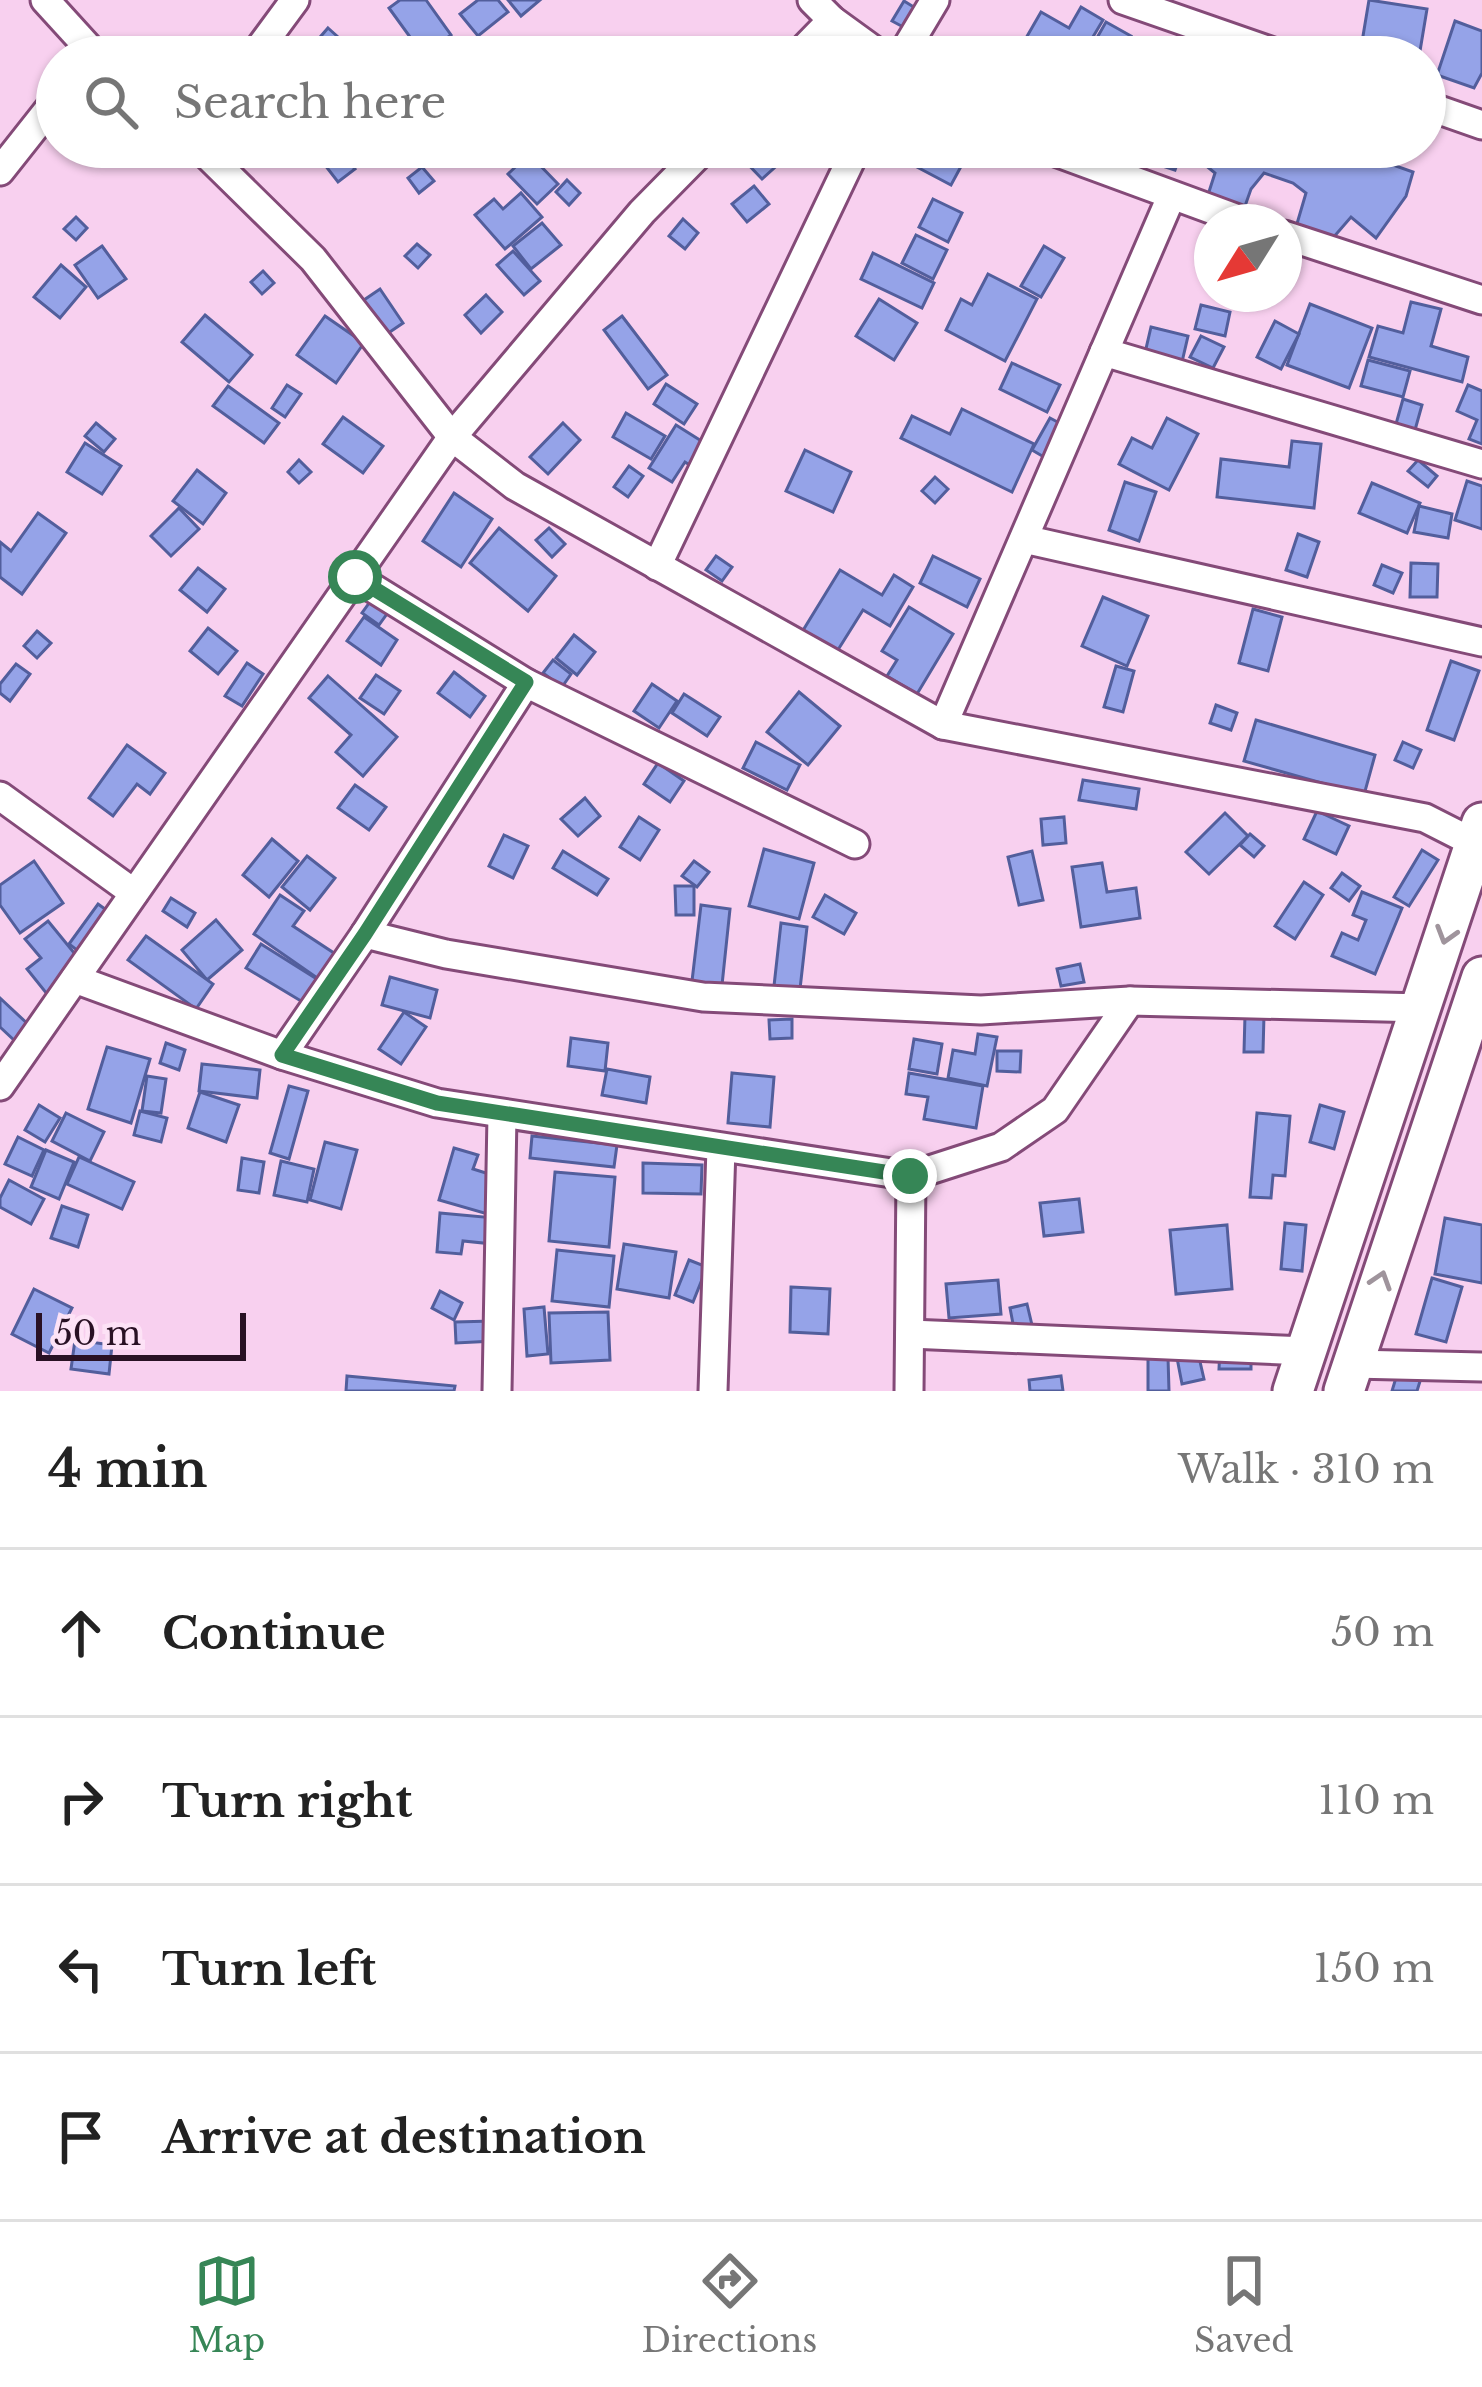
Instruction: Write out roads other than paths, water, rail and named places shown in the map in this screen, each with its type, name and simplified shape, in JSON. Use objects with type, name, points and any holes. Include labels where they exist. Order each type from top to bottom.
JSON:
[{"type":"main road","points":[[1293,1391],[1479,838]]},
{"type":"main road","points":[[1348,1378],[1482,977]]},
{"type":"street","points":[[45,0],[76,36]]},
{"type":"street","points":[[268,36],[295,0]]},
{"type":"street","points":[[914,36],[935,0]]},
{"type":"street","points":[[1123,0],[1227,36]]},
{"type":"street","points":[[822,10],[856,36]]},
{"type":"street","points":[[1446,112],[1482,125]]},
{"type":"street","points":[[0,171],[36,126]]},
{"type":"street","points":[[220,168],[313,259],[452,437],[515,486],[943,725],[1425,818],[1479,838]]},
{"type":"street","points":[[0,1086],[452,437],[642,212],[685,168]]},
{"type":"street","points":[[657,566],[847,168]]},
{"type":"street","points":[[1096,168],[1194,205]]},
{"type":"street","points":[[943,725],[1171,197]]},
{"type":"street","points":[[1302,241],[1482,300]]},
{"type":"street","points":[[1104,352],[1482,464]]},
{"type":"street","points":[[1024,538],[1482,642]]},
{"type":"street","points":[[355,577],[526,682],[855,844]]},
{"type":"street","points":[[282,1055],[526,682]]},
{"type":"street","points":[[2,802],[134,893]]},
{"type":"street","points":[[365,934],[446,954],[704,997],[981,1010],[1130,1001],[1424,1008]]},
{"type":"street","points":[[75,979],[282,1055],[437,1103],[910,1176],[1001,1147],[1055,1111],[1130,1001]]},
{"type":"street","points":[[497,1391],[502,1114]]},
{"type":"street","points":[[713,1391],[722,1148]]},
{"type":"street","points":[[909,1391],[910,1176]]},
{"type":"street","points":[[910,1334],[1306,1351]]},
{"type":"street","points":[[1348,1378],[1482,1367]]}]
